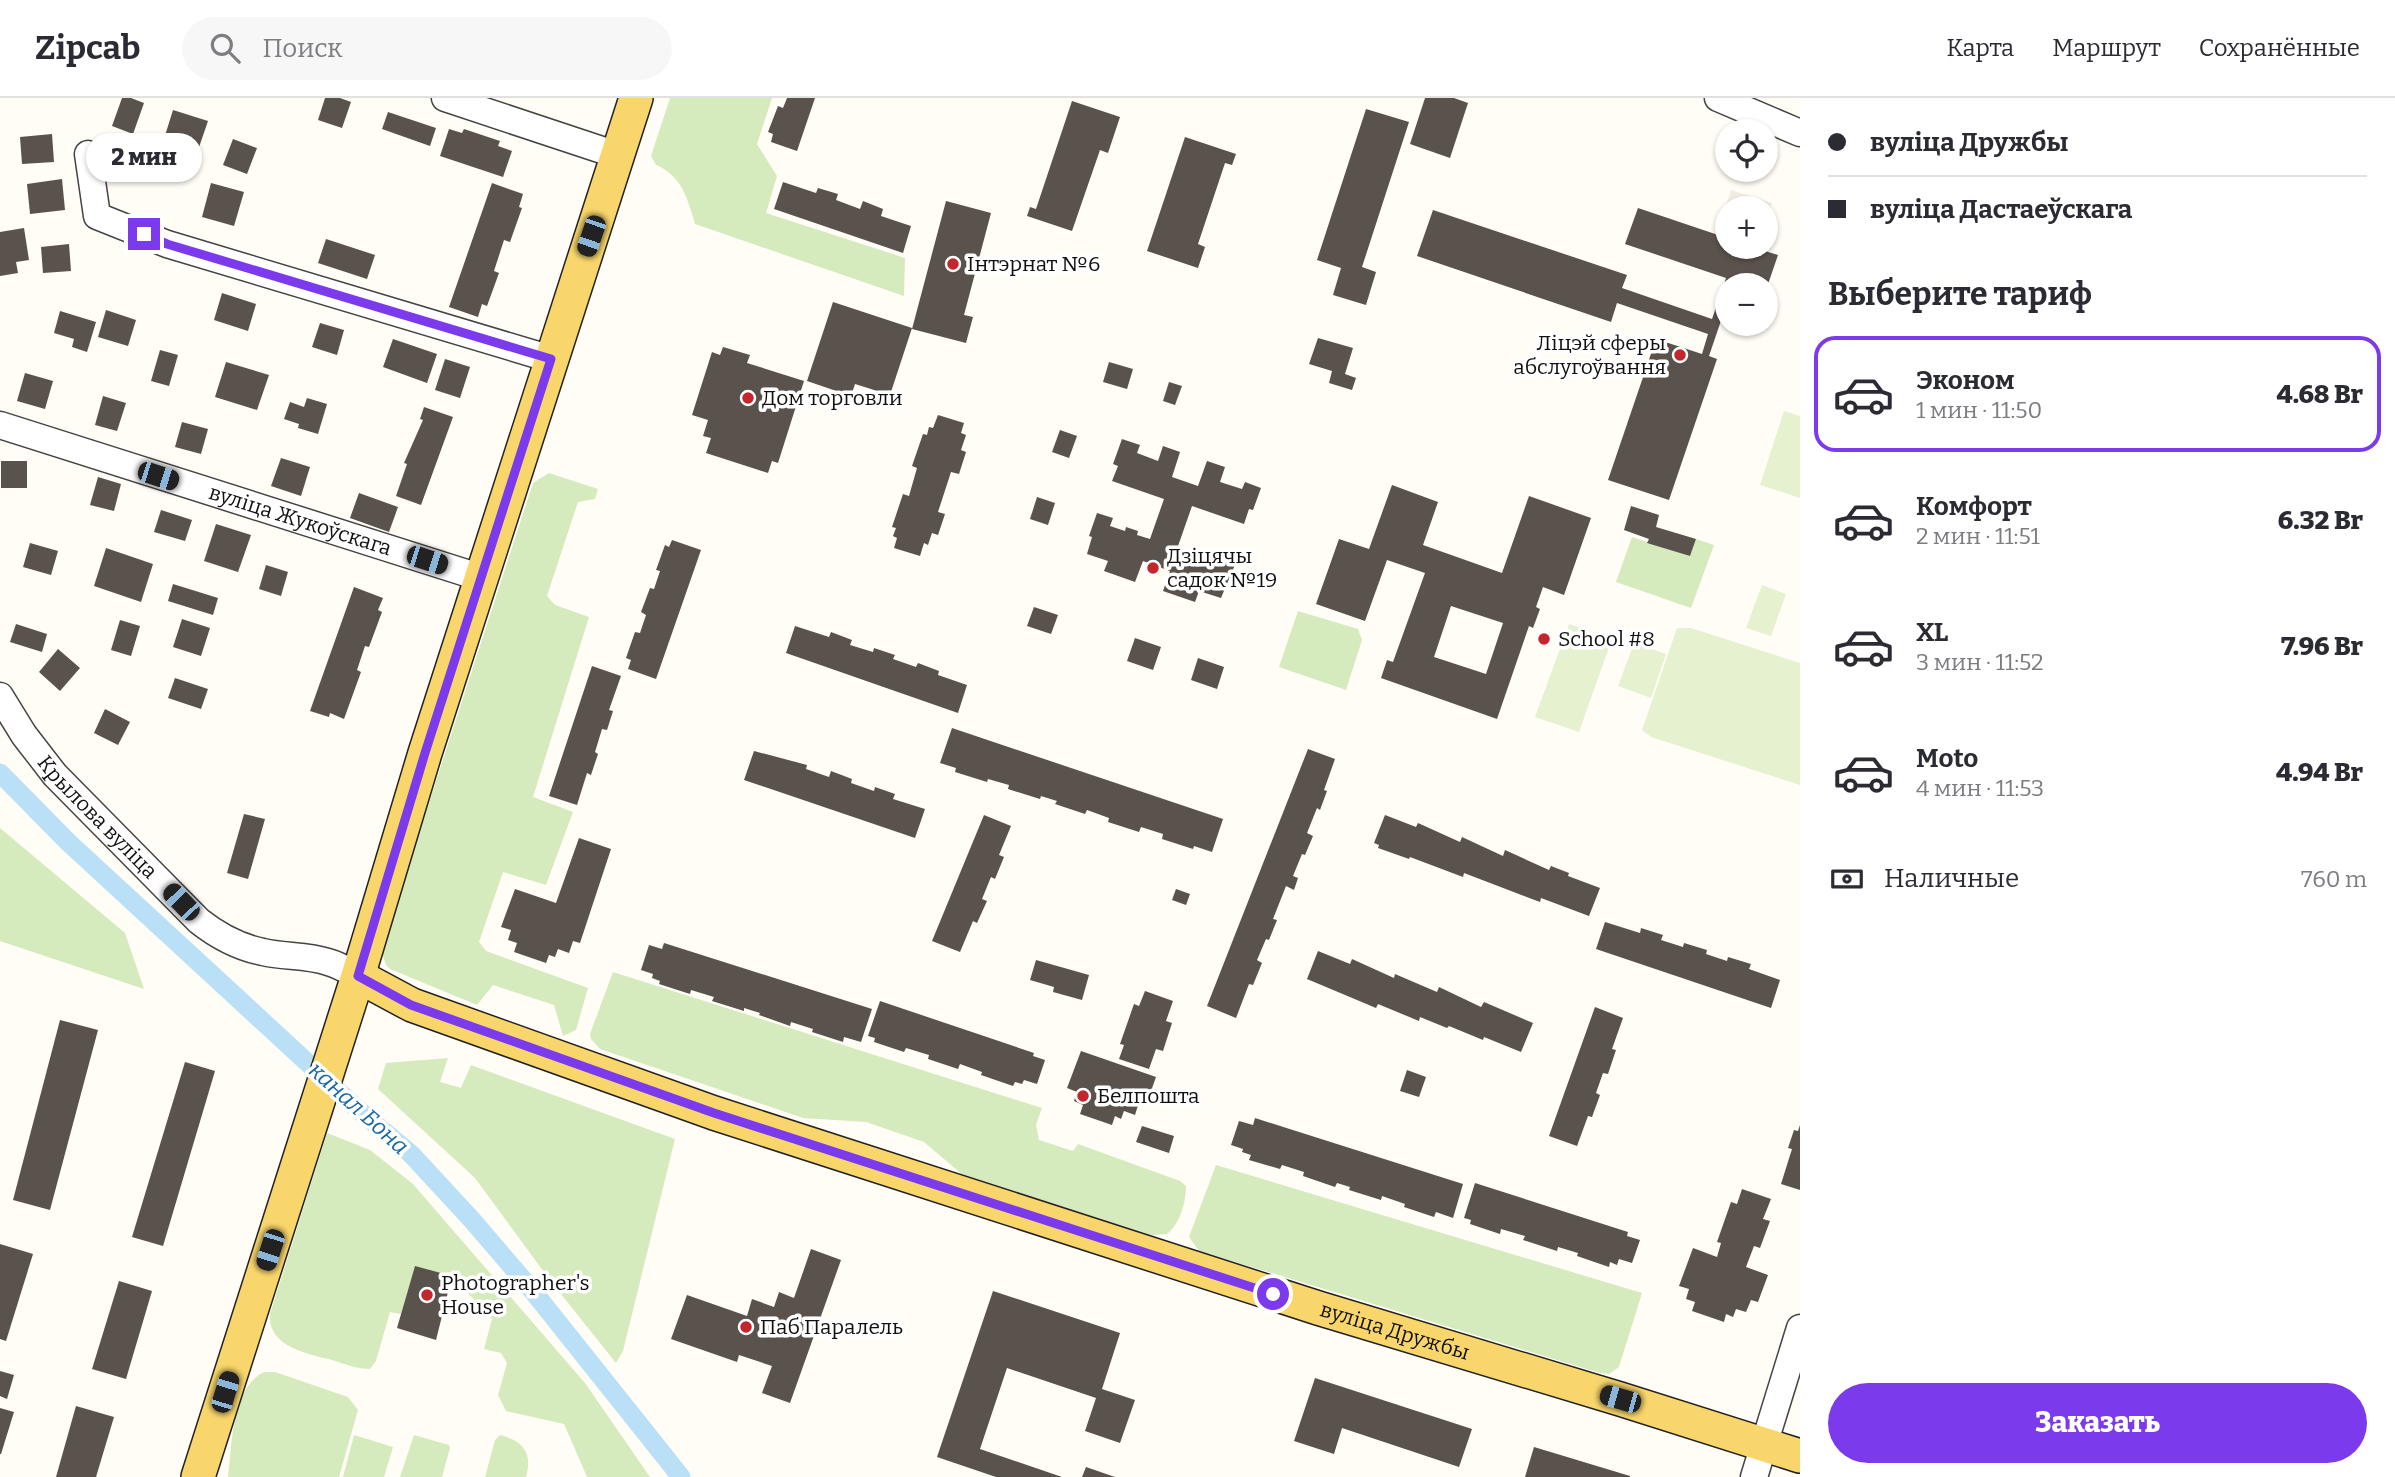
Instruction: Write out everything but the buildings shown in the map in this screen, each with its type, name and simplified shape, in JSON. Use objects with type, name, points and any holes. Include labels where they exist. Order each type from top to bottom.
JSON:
[{"type":"main road","points":[[198,1477],[358,976],[425,753],[636,98]]},
{"type":"main road","name":"вуліца Дружбы","points":[[358,976],[411,1005],[714,1113],[1305,1304],[1800,1456]]},
{"type":"street","points":[[445,98],[617,155]]},
{"type":"street","points":[[1718,98],[1800,133]]},
{"type":"street","points":[[88,154],[97,216],[167,244],[551,359]]},
{"type":"street","name":"вуліца Жукоўскага","points":[[0,425],[482,578]]},
{"type":"street","name":"Крылова вуліца","points":[[0,696],[24,735],[55,775],[199,921],[237,945],[265,953],[327,961],[358,976]]},
{"type":"street","points":[[1754,1477],[1800,1328]]},
{"type":"green space","points":[[670,98],[772,98],[757,144],[777,176],[766,213],[905,258],[904,296],[695,224],[686,197],[677,181],[665,169],[656,165],[651,156]]},
{"type":"green space","points":[[1784,411],[1800,416],[1800,498],[1760,485]]},
{"type":"green space","points":[[549,473],[598,489],[595,499],[578,502],[547,596],[555,605],[589,617],[533,797],[573,812],[546,885],[503,872],[479,942],[486,951],[588,988],[576,1030],[563,1036],[554,1005],[493,985],[477,1005],[390,969],[381,950],[533,483]]},
{"type":"green space","points":[[1632,537],[1690,556],[1696,539],[1714,545],[1691,608],[1616,582]]},
{"type":"green space","points":[[1762,585],[1786,594],[1771,636],[1746,628]]},
{"type":"green space","points":[[1298,611],[1358,629],[1362,640],[1346,690],[1279,667]]},
{"type":"green space","points":[[1569,624],[1612,639],[1579,732],[1535,717]]},
{"type":"green space","points":[[1677,628],[1691,628],[1800,663],[1800,785],[1651,737],[1642,730]]},
{"type":"green space","points":[[1634,643],[1666,654],[1651,698],[1618,686]]},
{"type":"green space","points":[[0,828],[125,933],[144,989],[0,941]]},
{"type":"green space","points":[[613,972],[1042,1108],[1036,1125],[1039,1140],[1073,1151],[1078,1144],[1180,1181],[1186,1186],[1179,1219],[1167,1234],[1151,1235],[964,1176],[924,1142],[866,1122],[803,1118],[600,1049],[590,1034]]},
{"type":"green space","points":[[448,1058],[440,1082],[461,1088],[471,1065],[675,1139],[623,1351],[616,1363],[549,1279],[475,1178],[378,1089],[386,1063]]},
{"type":"green space","points":[[327,1133],[370,1150],[413,1184],[585,1383],[650,1477],[587,1477],[564,1424],[506,1411],[498,1395],[507,1363],[501,1353],[484,1349],[492,1319],[452,1276],[415,1267],[401,1314],[390,1312],[376,1361],[370,1369],[301,1352],[275,1334],[270,1314]]},
{"type":"green space","points":[[1216,1165],[1642,1293],[1619,1367],[1609,1374],[1600,1373],[1199,1251],[1189,1237]]},
{"type":"green space","points":[[264,1372],[275,1372],[348,1397],[358,1410],[339,1477],[228,1477],[232,1434],[239,1404],[253,1380]]},
{"type":"green space","points":[[354,1435],[393,1447],[384,1477],[343,1477]]},
{"type":"green space","points":[[414,1435],[449,1445],[442,1477],[400,1477]]},
{"type":"green space","points":[[500,1435],[515,1441],[524,1449],[528,1461],[526,1477],[485,1477],[495,1440]]},
{"type":"shaded area","points":[[1731,190],[1750,196],[1729,196]]},
{"type":"waterway","name":"канал Бона","points":[[0,773],[68,842],[362,1113],[411,1154],[532,1290],[681,1477]]},
{"type":"place","name":"Інтэрнат №6","points":[[953,264]]},
{"type":"place","name":"Ліцэй сферы абслугоўвання","points":[[1680,355]]},
{"type":"place","name":"Дом торговли","points":[[748,398]]},
{"type":"place","name":"Дзіцячы садок №19","points":[[1153,568]]},
{"type":"place","name":"School #8","points":[[1544,639]]},
{"type":"place","name":"Белпошта","points":[[1083,1096]]},
{"type":"place","name":"Photographer's House","points":[[427,1295]]},
{"type":"place","name":"Паб Паралель","points":[[746,1327]]},
{"type":"route","points":[[144,234],[167,244],[386,311],[522,348],[551,359],[425,753],[358,976],[411,1005],[714,1113],[1273,1294]]}]
